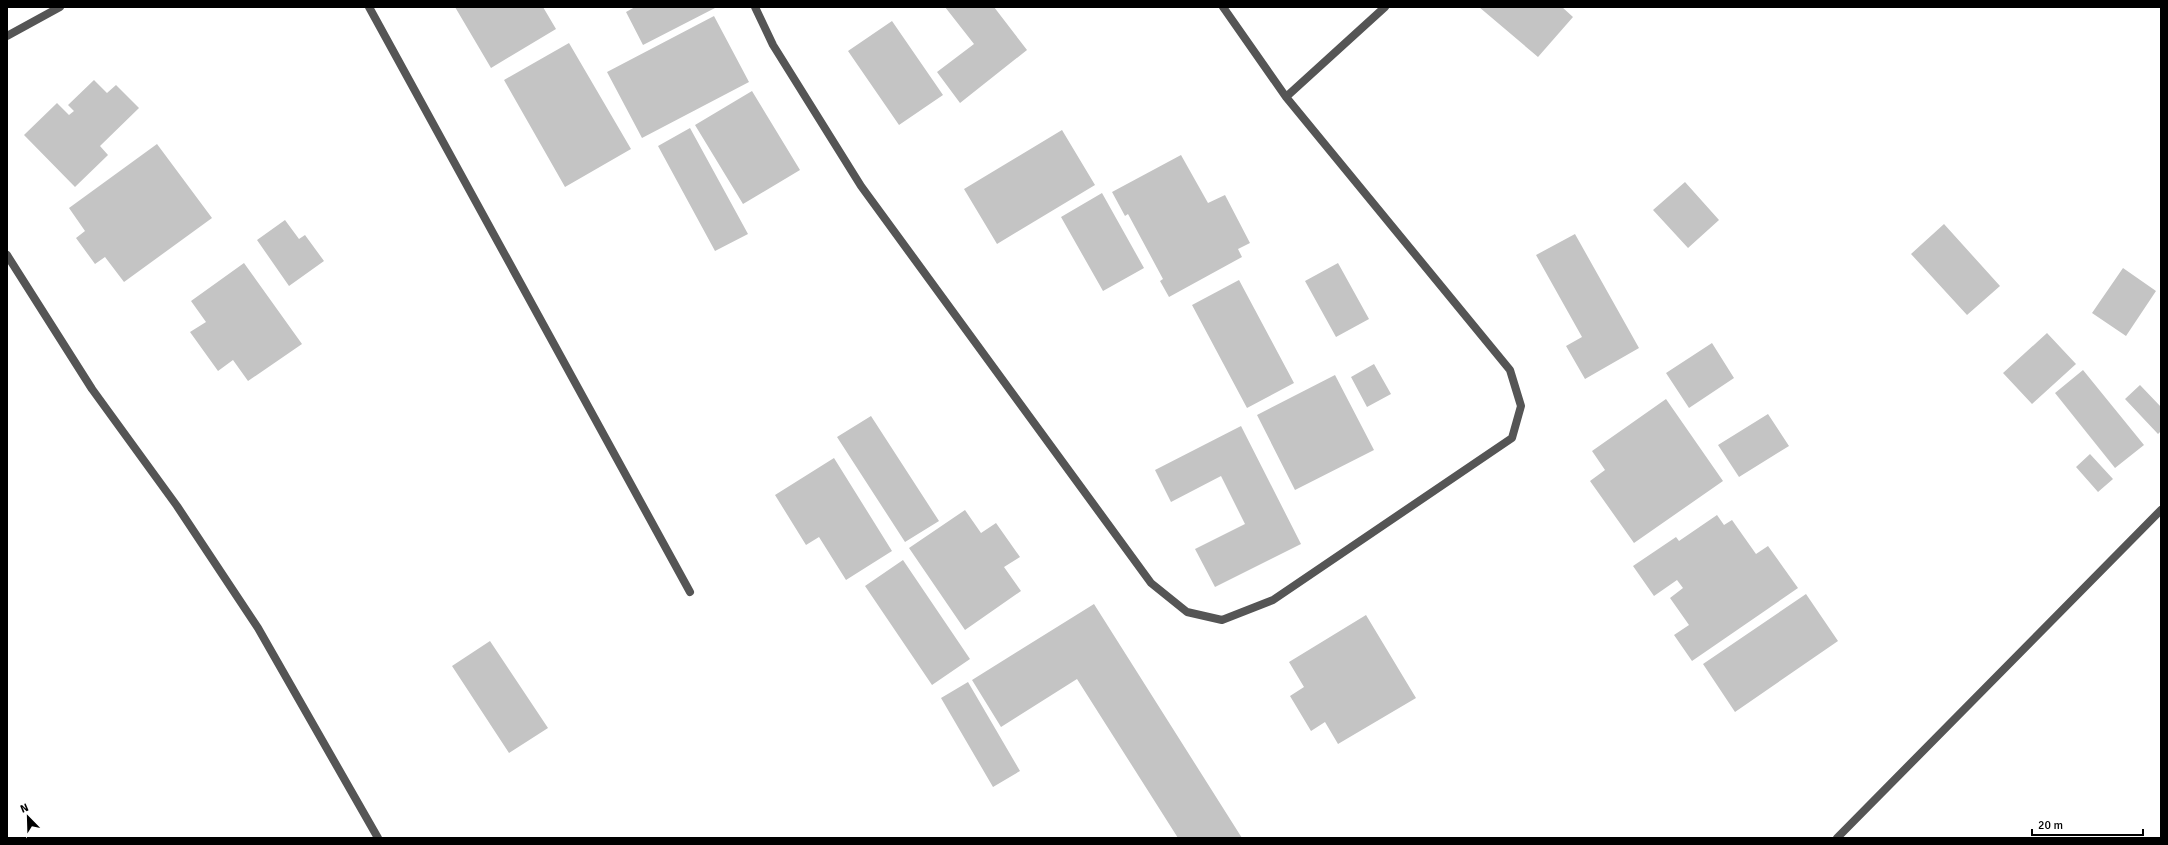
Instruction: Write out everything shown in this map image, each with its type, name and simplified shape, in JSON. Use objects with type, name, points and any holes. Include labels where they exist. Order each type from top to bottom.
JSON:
[{"type":"street","points":[[7,36],[60,7]]},
{"type":"street","points":[[369,7],[690,592]]},
{"type":"street","points":[[755,7],[774,45],[861,186],[1151,583],[1187,612],[1222,620],[1273,600],[1512,438],[1521,406],[1510,370],[1286,97],[1223,7]]},
{"type":"street","points":[[1286,97],[1385,7]]},
{"type":"street","points":[[7,255],[92,389],[177,506],[258,628],[378,838]]},
{"type":"street","points":[[1837,838],[2161,510]]},
{"type":"building","points":[[455,7],[543,7],[556,29],[491,68]]},
{"type":"building","points":[[635,7],[715,8],[643,45],[626,12]]},
{"type":"building","points":[[945,7],[994,7],[1027,50],[960,103],[937,72],[974,44]]},
{"type":"building","points":[[1479,7],[1562,7],[1573,17],[1538,57]]},
{"type":"building","points":[[714,16],[749,82],[642,138],[607,72]]},
{"type":"building","points":[[892,21],[943,95],[899,125],[848,51]]},
{"type":"building","points":[[569,43],[631,149],[565,187],[504,80]]},
{"type":"building","points":[[94,80],[107,93],[116,85],[139,108],[100,146],[108,155],[75,187],[24,135],[57,103],[69,115],[74,111],[68,105]]},
{"type":"building","points":[[752,91],[800,170],[743,204],[695,125]]},
{"type":"building","points":[[690,128],[748,234],[715,251],[658,146]]},
{"type":"building","points":[[1062,130],[1095,185],[997,244],[964,189]]},
{"type":"building","points":[[157,144],[212,218],[124,282],[105,257],[95,264],[76,238],[85,231],[69,208]]},
{"type":"building","points":[[1181,155],[1208,203],[1225,195],[1250,243],[1238,249],[1242,257],[1169,297],[1160,281],[1163,279],[1128,214],[1125,216],[1112,192]]},
{"type":"building","points":[[1685,182],[1719,220],[1688,248],[1653,210]]},
{"type":"building","points":[[1102,193],[1144,268],[1103,291],[1061,217]]},
{"type":"building","points":[[285,220],[299,239],[305,235],[324,261],[289,286],[257,240]]},
{"type":"building","points":[[1944,224],[2000,286],[1967,315],[1911,254]]},
{"type":"building","points":[[1575,234],[1639,348],[1585,379],[1566,346],[1582,337],[1536,255]]},
{"type":"building","points":[[244,263],[302,344],[248,381],[233,360],[218,371],[190,332],[206,322],[191,301]]},
{"type":"building","points":[[1338,263],[1369,319],[1336,337],[1305,281]]},
{"type":"building","points":[[2123,268],[2156,291],[2126,336],[2092,313]]},
{"type":"building","points":[[1239,280],[1294,383],[1247,408],[1192,305]]},
{"type":"building","points":[[2047,333],[2076,364],[2032,404],[2003,373]]},
{"type":"building","points":[[1712,343],[1734,378],[1689,408],[1666,373]]},
{"type":"building","points":[[1374,364],[1391,394],[1367,407],[1351,377]]},
{"type":"building","points":[[2083,370],[2144,445],[2115,468],[2055,393]]},
{"type":"building","points":[[1335,375],[1374,450],[1295,490],[1257,415]]},
{"type":"building","points":[[2140,385],[2161,407],[2161,431],[2158,434],[2125,399]]},
{"type":"building","points":[[1666,399],[1723,481],[1634,543],[1590,481],[1605,470],[1592,451]]},
{"type":"building","points":[[1768,414],[1789,446],[1739,477],[1718,445]]},
{"type":"building","points":[[871,416],[939,521],[905,542],[837,437]]},
{"type":"building","points":[[1241,426],[1301,544],[1215,587],[1195,549],[1245,524],[1221,476],[1171,502],[1155,470]]},
{"type":"building","points":[[2090,454],[2113,479],[2098,492],[2076,467]]},
{"type":"building","points":[[834,458],[892,551],[846,580],[819,537],[806,545],[775,495]]},
{"type":"building","points":[[965,510],[981,533],[996,523],[1020,557],[1004,567],[1021,591],[965,630],[909,548]]},
{"type":"building","points":[[1717,515],[1724,525],[1732,520],[1756,554],[1768,546],[1798,588],[1692,661],[1674,635],[1689,625],[1670,598],[1683,588],[1677,580],[1654,596],[1633,566],[1676,537],[1679,541]]},
{"type":"building","points":[[903,560],[970,659],[932,685],[865,586]]},
{"type":"building","points":[[1806,594],[1838,641],[1735,712],[1703,664]]},
{"type":"building","points":[[1094,604],[1242,838],[1178,838],[1077,679],[1001,727],[972,680]]},
{"type":"building","points":[[1366,615],[1416,698],[1338,744],[1325,722],[1311,731],[1290,696],[1304,687],[1289,662]]},
{"type":"building","points":[[490,641],[548,728],[509,753],[452,666]]},
{"type":"building","points":[[968,682],[1020,771],[993,787],[941,698]]}]
